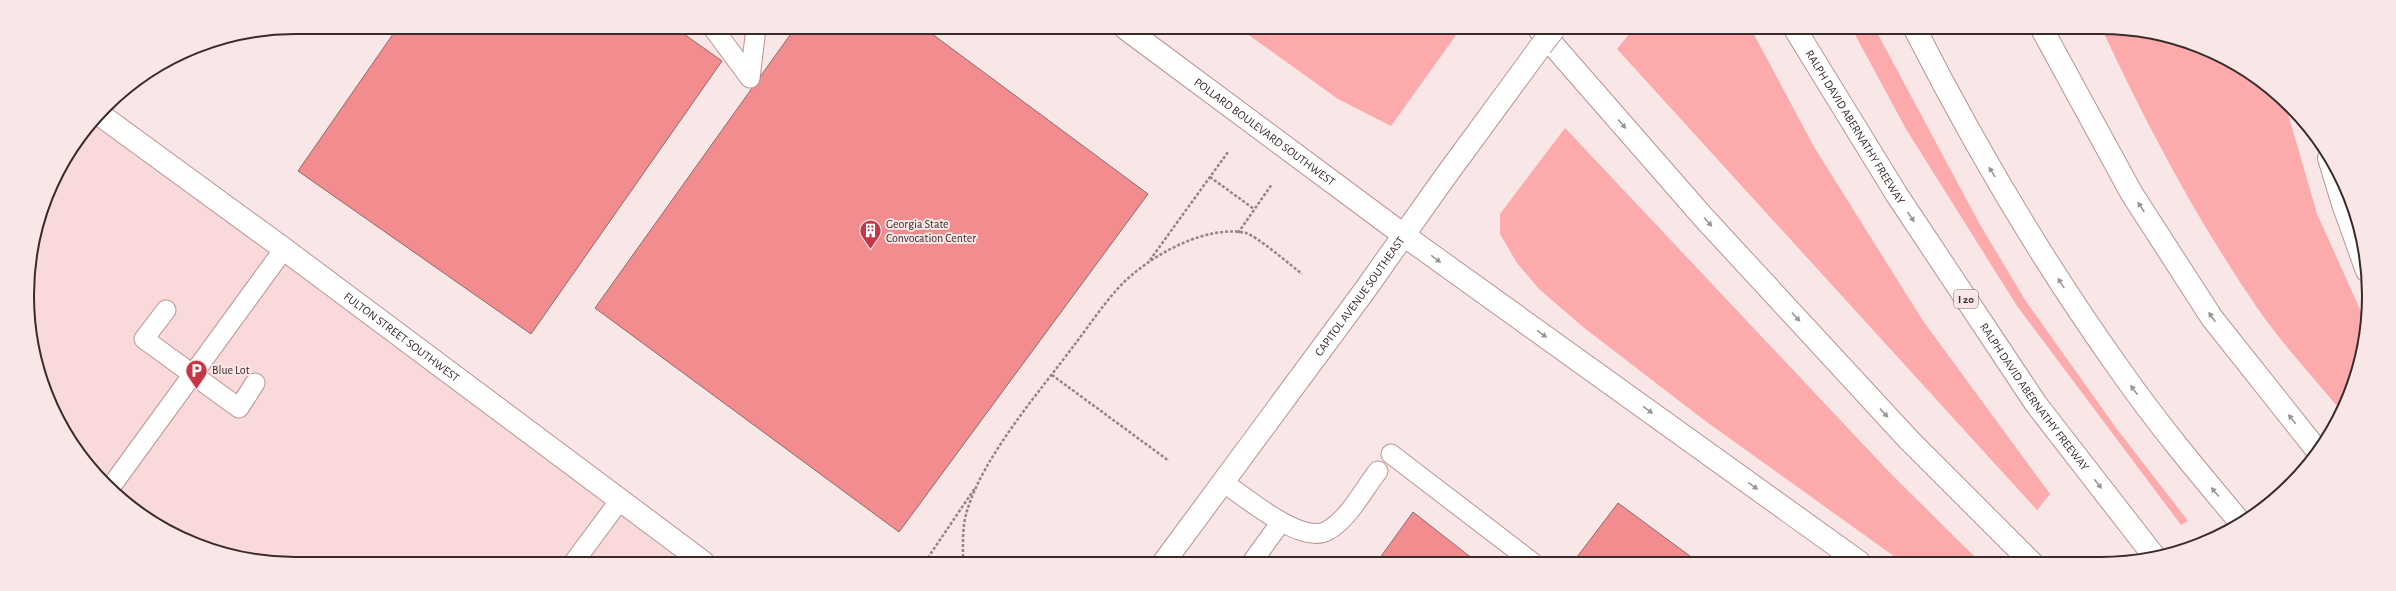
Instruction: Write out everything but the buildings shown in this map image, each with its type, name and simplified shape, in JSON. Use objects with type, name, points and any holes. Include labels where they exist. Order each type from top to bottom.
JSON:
[{"type":"main road","name":"POLLARD BOULEVARD SOUTHWEST","points":[[1133,34],[1405,236],[1852,557]]},
{"type":"main road","points":[[1532,34],[1596,95]]},
{"type":"main road","points":[[1543,34],[1704,218],[1909,440],[2026,557]]},
{"type":"main road","name":"CAPITOL AVENUE SOUTHEAST","points":[[1168,557],[1405,236],[1517,77],[1550,34]]},
{"type":"main road","name":"RALPH DAVID ABERNATHY FREEWAY","points":[[1798,34],[1897,195],[2036,404],[2151,552]]},
{"type":"main road","points":[[1918,34],[1986,162],[2064,287],[2120,371],[2170,437],[2237,518]]},
{"type":"main road","points":[[2045,34],[2132,194],[2212,318],[2314,447]]},
{"type":"main road","points":[[2061,34],[2101,135]]},
{"type":"main road","name":"FULTON STREET SOUTHWEST","points":[[104,118],[284,249],[696,557]]},
{"type":"main road","points":[[2337,184],[2356,241]]},
{"type":"lane","points":[[717,34],[750,78],[755,34]]},
{"type":"lane","points":[[114,483],[284,249]]},
{"type":"lane","points":[[166,310],[144,339],[239,408],[255,383]]},
{"type":"lane","points":[[1391,454],[1525,557]]},
{"type":"lane","points":[[1223,482],[1281,522],[1309,534],[1326,532],[1342,519],[1378,471]]},
{"type":"lane","points":[[578,557],[620,500]]},
{"type":"lane","points":[[1256,557],[1281,522]]},
{"type":"path","points":[[1148,261],[1228,152]]},
{"type":"path","points":[[1210,177],[1254,209]]},
{"type":"path","points":[[1238,233],[1272,184]]},
{"type":"path","points":[[928,557],[1002,444],[1052,375],[1131,275],[1148,261],[1186,241],[1220,233],[1247,233],[1302,274]]},
{"type":"path","points":[[1052,375],[1169,461]]},
{"type":"path","points":[[963,557],[966,511],[978,483]]},
{"type":"shaded area","points":[[1247,34],[1457,34],[1391,126],[1338,99]]},
{"type":"shaded area","points":[[1629,34],[1754,34],[1814,147],[1923,321],[2050,494],[2037,510],[1617,49]]},
{"type":"shaded area","points":[[1855,34],[1878,34],[1979,223],[2025,300],[2116,428],[2188,521],[2181,525],[2017,306],[1906,129]]},
{"type":"shaded area","points":[[2104,34],[2135,36],[2168,43],[2201,54],[2231,69],[2260,88],[2288,114],[2317,214],[2361,312],[2360,330],[2353,363],[2337,406],[2288,348],[2258,309],[2214,241],[2155,137]]},
{"type":"shaded area","name":"Blue Lot","points":[[107,115],[697,557],[296,557],[261,555],[228,548],[195,537],[165,522],[136,503],[99,468],[78,441],[69,426],[48,380],[36,330],[34,296],[36,261],[48,211],[61,180],[78,150],[88,136]]},
{"type":"shaded area","points":[[1565,128],[1891,474],[1975,557],[1895,557],[1704,420],[1583,327],[1539,289],[1517,263],[1500,234],[1500,214]]},
{"type":"place","name":"Georgia State Convocation Center","points":[[871,250]]},
{"type":"place","name":"Blue Lot","points":[[197,390]]}]
